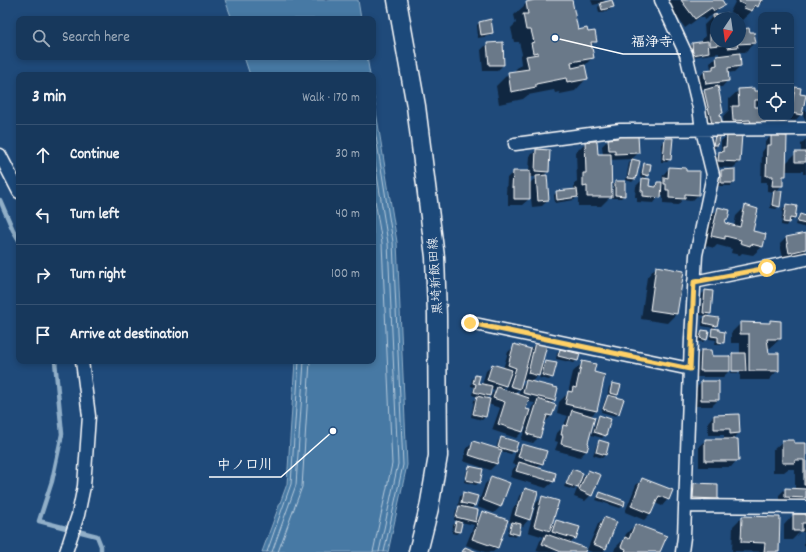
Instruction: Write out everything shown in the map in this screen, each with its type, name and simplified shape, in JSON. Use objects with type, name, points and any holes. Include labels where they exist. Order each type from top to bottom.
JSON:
[{"type":"main road","name":"黒埼新飯田線","points":[[397,0],[416,106],[435,257],[438,456],[429,508],[418,552]]},
{"type":"street","points":[[661,0],[686,54],[713,175],[696,255],[690,369],[686,506],[682,552]]},
{"type":"street","points":[[515,144],[620,130],[806,129]]},
{"type":"street","points":[[0,155],[16,186]]},
{"type":"street","points":[[694,282],[806,259]]},
{"type":"street","points":[[470,323],[690,369]]},
{"type":"street","points":[[66,552],[78,515],[84,486],[89,416],[82,364]]},
{"type":"street","points":[[686,506],[806,507]]},
{"type":"water","points":[[225,0],[358,0],[361,16],[231,16]]},
{"type":"water","points":[[245,60],[368,60],[370,72],[249,72]]},
{"type":"water","points":[[376,112],[397,242],[407,465],[388,552],[262,552],[287,484],[295,364],[376,364]]},
{"type":"building","points":[[535,0],[572,0],[578,30],[587,28],[588,32],[595,31],[597,42],[591,42],[594,58],[571,62],[572,68],[585,65],[588,79],[567,82],[566,78],[536,84],[536,87],[511,92],[508,72],[529,69],[526,56],[538,54],[538,52],[533,53],[531,43],[534,42],[531,30],[526,30],[523,14],[528,14],[526,2]]},
{"type":"building","points":[[612,0],[614,7],[602,10],[600,3]]},
{"type":"building","points":[[681,0],[722,0],[725,5],[714,11],[711,8],[695,19]]},
{"type":"building","points":[[740,0],[761,0],[758,7],[755,5],[752,11],[744,8],[745,5],[739,2]]},
{"type":"building","points":[[491,19],[493,33],[481,35],[479,22]]},
{"type":"building","points":[[746,28],[749,28],[750,32],[754,32],[756,43],[746,44]]},
{"type":"building","points":[[708,41],[709,52],[693,55],[692,43]]},
{"type":"building","points":[[503,42],[504,65],[489,65],[487,43]]},
{"type":"building","points":[[740,53],[741,66],[728,68],[729,81],[706,84],[704,70],[713,69],[713,66],[717,65],[716,56]]},
{"type":"building","points":[[718,86],[723,113],[720,114],[722,122],[712,124],[704,90]]},
{"type":"building","points":[[795,87],[801,88],[800,94],[806,95],[802,115],[794,114]]},
{"type":"building","points":[[754,88],[754,91],[758,91],[758,100],[755,100],[755,107],[758,107],[758,120],[776,121],[766,121],[766,124],[751,124],[750,120],[733,121],[732,106],[739,106],[738,89]]},
{"type":"building","points":[[727,134],[742,134],[740,162],[718,161],[719,151],[723,152],[723,147],[726,147]]},
{"type":"building","points":[[638,135],[639,153],[615,154],[615,150],[609,150],[608,139],[618,138],[618,136]]},
{"type":"building","points":[[771,135],[787,136],[786,176],[783,176],[783,186],[772,186],[773,176],[766,176],[767,145],[771,145]]},
{"type":"building","points":[[715,136],[720,137],[718,145],[713,145]]},
{"type":"building","points":[[665,138],[673,138],[671,160],[663,159]]},
{"type":"building","points":[[585,141],[597,141],[598,154],[611,154],[612,197],[587,197],[587,186],[583,187],[583,173],[586,173]]},
{"type":"building","points":[[536,149],[550,150],[549,172],[535,171]]},
{"type":"building","points":[[795,152],[806,152],[806,162],[795,162]]},
{"type":"building","points":[[632,159],[640,161],[636,179],[628,178]]},
{"type":"building","points":[[644,163],[651,164],[649,176],[642,174]]},
{"type":"building","points":[[669,167],[686,168],[686,171],[700,171],[699,195],[685,194],[685,199],[669,198],[669,190],[666,190],[664,177],[668,178]]},
{"type":"building","points":[[735,169],[735,183],[721,183],[721,170]]},
{"type":"building","points":[[513,171],[530,171],[530,199],[514,199],[514,188],[512,188]]},
{"type":"building","points":[[547,175],[549,200],[538,201],[536,176]]},
{"type":"building","points":[[642,178],[650,179],[649,186],[656,187],[657,182],[662,182],[661,198],[643,196],[643,191],[641,191]]},
{"type":"building","points":[[615,181],[625,181],[625,196],[615,195]]},
{"type":"building","points":[[577,189],[578,197],[557,200],[556,191]]},
{"type":"building","points":[[774,190],[782,191],[780,207],[772,205]]},
{"type":"building","points":[[786,204],[797,206],[795,219],[790,218],[789,223],[783,222]]},
{"type":"building","points":[[745,205],[758,209],[753,231],[766,234],[763,247],[751,244],[750,246],[740,243],[741,240],[725,236],[725,239],[711,236],[718,207],[730,210],[728,219],[726,219],[725,223],[740,227]]},
{"type":"building","points":[[800,214],[806,216],[806,224],[797,222]]},
{"type":"building","points":[[806,233],[806,249],[789,253],[786,237]]},
{"type":"building","points":[[656,266],[684,271],[677,314],[650,310]]},
{"type":"building","points":[[705,290],[713,291],[711,314],[703,313]]},
{"type":"building","points":[[705,316],[719,318],[717,326],[704,323]]},
{"type":"building","points":[[770,320],[781,321],[781,339],[767,339],[769,353],[779,353],[779,371],[749,371],[749,334],[740,334],[740,322],[770,323]]},
{"type":"building","points":[[712,328],[725,332],[724,343],[718,342],[718,337],[711,336]]},
{"type":"building","points":[[702,330],[709,331],[707,340],[700,338]]},
{"type":"building","points":[[535,342],[547,345],[539,376],[528,373]]},
{"type":"building","points":[[514,344],[531,349],[520,389],[510,386],[516,368],[508,365]]},
{"type":"building","points":[[560,349],[580,354],[578,361],[558,356]]},
{"type":"building","points":[[701,350],[711,350],[712,356],[730,356],[730,371],[700,371]]},
{"type":"building","points":[[732,353],[745,353],[746,371],[732,371]]},
{"type":"building","points":[[545,361],[557,363],[553,378],[542,375]]},
{"type":"building","points":[[582,361],[596,364],[594,372],[605,375],[597,411],[565,404],[568,391],[572,392],[573,387],[576,388]]},
{"type":"building","points":[[492,364],[512,370],[506,386],[487,380]]},
{"type":"building","points":[[475,375],[480,376],[478,383],[492,386],[490,396],[474,392],[476,384],[473,383]]},
{"type":"building","points":[[526,380],[558,388],[555,401],[523,393]]},
{"type":"building","points":[[701,381],[719,381],[719,400],[701,400]]},
{"type":"building","points":[[612,383],[621,385],[618,395],[610,393]]},
{"type":"building","points":[[497,387],[529,398],[526,409],[530,410],[523,432],[498,424],[505,402],[493,398]]},
{"type":"building","points":[[608,395],[624,399],[619,414],[603,409]]},
{"type":"building","points":[[477,396],[490,399],[486,417],[473,414]]},
{"type":"building","points":[[538,399],[556,405],[552,416],[547,415],[540,438],[527,434]]},
{"type":"building","points":[[572,410],[595,417],[587,451],[561,444],[563,425],[567,426]]},
{"type":"building","points":[[739,414],[740,433],[730,434],[730,429],[714,429],[714,415]]},
{"type":"building","points":[[599,415],[611,419],[606,436],[594,432]]},
{"type":"building","points":[[501,437],[518,442],[515,452],[498,447]]},
{"type":"building","points":[[705,439],[738,439],[739,461],[705,461]]},
{"type":"building","points":[[599,440],[609,443],[606,455],[596,452]]},
{"type":"building","points":[[782,440],[794,440],[794,443],[806,443],[806,485],[804,485],[804,460],[795,460],[795,463],[782,463]]},
{"type":"building","points":[[473,441],[502,450],[497,464],[469,455]]},
{"type":"building","points":[[522,444],[547,451],[543,464],[518,457]]},
{"type":"building","points":[[519,462],[556,473],[554,482],[516,471]]},
{"type":"building","points":[[469,466],[483,469],[480,483],[466,480]]},
{"type":"building","points":[[572,469],[583,473],[578,488],[566,484]]},
{"type":"building","points":[[588,470],[601,475],[592,496],[579,490]]},
{"type":"building","points":[[491,476],[510,483],[501,507],[483,500]]},
{"type":"building","points":[[642,478],[673,490],[669,500],[659,496],[651,514],[631,506]]},
{"type":"building","points":[[694,483],[718,484],[718,499],[693,498]]},
{"type":"building","points":[[525,488],[538,492],[530,520],[515,515]]},
{"type":"building","points":[[785,488],[806,489],[806,498],[785,497]]},
{"type":"building","points":[[463,492],[478,496],[475,506],[461,503]]},
{"type":"building","points":[[600,492],[625,501],[624,506],[598,497]]},
{"type":"building","points":[[542,496],[559,501],[550,531],[534,526]]},
{"type":"building","points":[[459,506],[478,510],[476,522],[456,517]]},
{"type":"building","points":[[482,511],[508,520],[498,548],[472,539]]},
{"type":"building","points":[[793,514],[806,514],[806,523],[802,523],[802,531],[793,531]]},
{"type":"building","points":[[742,516],[780,517],[779,552],[764,552],[765,543],[741,542]]},
{"type":"building","points":[[604,517],[617,522],[606,549],[593,544]]},
{"type":"building","points":[[556,520],[580,527],[576,539],[552,532]]},
{"type":"building","points":[[456,521],[462,523],[460,532],[454,531]]},
{"type":"building","points":[[512,522],[521,524],[519,535],[509,532]]},
{"type":"building","points":[[635,524],[667,536],[660,552],[625,552],[626,549],[621,547],[625,537],[629,539]]},
{"type":"building","points":[[546,534],[586,548],[585,552],[561,552],[542,544]]},
{"type":"building","points":[[465,547],[477,552],[462,552]]},
{"type":"waterway","points":[[0,200],[16,235]]},
{"type":"waterway","points":[[55,364],[62,434],[52,481],[39,521],[97,536],[101,546],[101,552]]},
{"type":"place","name":"福浄寺","points":[[555,38]]},
{"type":"place","name":"中ノ口川","points":[[333,431]]},
{"type":"route","points":[[470,323],[690,369],[694,282],[767,268]]}]
